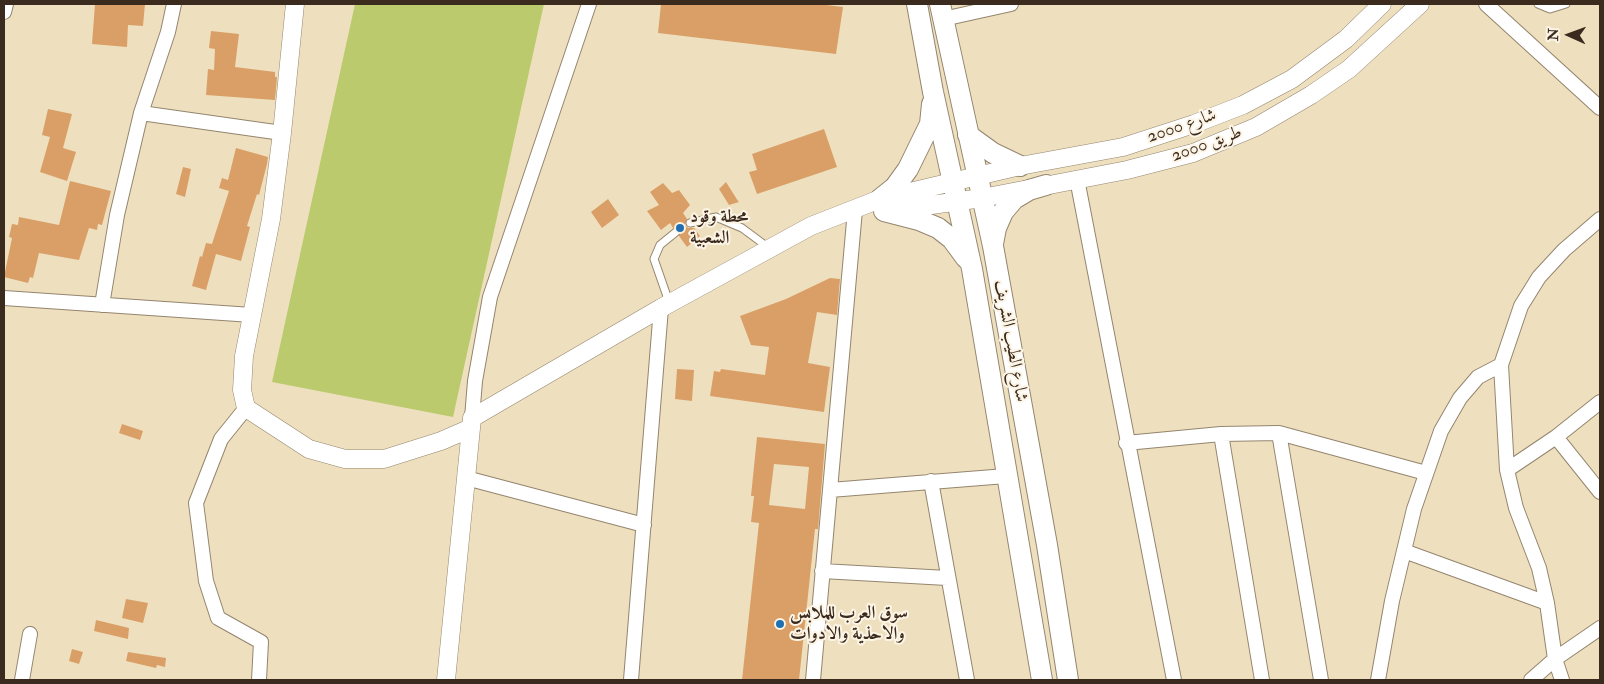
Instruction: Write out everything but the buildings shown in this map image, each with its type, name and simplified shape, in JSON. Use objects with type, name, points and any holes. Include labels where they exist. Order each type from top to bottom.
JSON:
[{"type":"main road","name":"شارع الطيب الشريف","points":[[915,8],[956,203],[972,269],[1042,680]]},
{"type":"main road","name":"شارع الطيب الشريف","points":[[941,12],[993,246],[1047,545],[1068,680]]},
{"type":"main road","points":[[933,92],[930,124],[919,149],[882,205],[938,228],[960,248],[972,269]]},
{"type":"main road","points":[[968,135],[993,153],[1020,166]]},
{"type":"main road","points":[[993,246],[996,228],[1003,212],[1014,199],[1029,190],[1046,185]]},
{"type":"street","points":[[4,12],[6,4]]},
{"type":"street","points":[[102,305],[117,215],[141,113],[168,32],[174,4]]},
{"type":"street","points":[[295,4],[282,133],[270,219],[244,356],[242,390],[246,408],[309,449],[345,459],[384,459],[442,441],[665,305],[811,226],[858,209],[882,205]]},
{"type":"street","points":[[446,680],[475,381],[490,297],[589,4]]},
{"type":"street","points":[[941,12],[1011,4]]},
{"type":"street","name":"شارع 2000","points":[[882,205],[951,180],[1123,148],[1243,105],[1292,79],[1346,39],[1382,4]]},
{"type":"street","name":"طريق 2000","points":[[882,205],[956,203],[1127,170],[1193,153],[1256,128],[1312,95],[1348,69],[1420,4]]},
{"type":"street","points":[[1486,4],[1600,108]]},
{"type":"street","points":[[141,113],[282,133]]},
{"type":"street","points":[[1077,179],[1126,443],[1174,680]]},
{"type":"street","points":[[813,680],[858,209]]},
{"type":"street","points":[[1562,680],[1555,660],[1547,603],[1539,568],[1516,508],[1507,470],[1500,365],[1521,306],[1539,277],[1564,250],[1600,219]]},
{"type":"street","points":[[4,298],[252,315]]},
{"type":"street","points":[[632,680],[644,525],[665,305]]},
{"type":"street","points":[[1378,680],[1404,551],[1426,473],[1442,431],[1460,398],[1478,377],[1500,365]]},
{"type":"street","points":[[1507,470],[1556,437],[1600,402]]},
{"type":"street","points":[[246,408],[221,439],[196,503],[206,581],[218,618],[260,642],[259,680]]},
{"type":"street","points":[[1126,443],[1221,434],[1279,433],[1426,473]]},
{"type":"street","points":[[1279,433],[1321,680]]},
{"type":"street","points":[[1221,434],[1262,680]]},
{"type":"street","points":[[1556,437],[1600,490]]},
{"type":"street","points":[[830,490],[1006,476]]},
{"type":"street","points":[[466,478],[644,525]]},
{"type":"street","points":[[931,481],[947,578],[967,680]]},
{"type":"street","points":[[1404,551],[1547,603]]},
{"type":"street","points":[[822,571],[947,578]]},
{"type":"street","points":[[1531,680],[1555,660],[1600,628]]},
{"type":"street","points":[[22,680],[30,634]]},
{"type":"lane","points":[[1538,4],[1550,9],[1566,4]]},
{"type":"lane","points":[[690,223],[716,217],[742,228],[770,249]]},
{"type":"lane","points":[[665,305],[654,259],[660,245],[676,232]]},
{"type":"green space","points":[[355,4],[544,4],[453,417],[272,382]]},
{"type":"place","name":"محطة وقود الشعبية","points":[[680,228]]},
{"type":"place","name":"سوق العرب للملابس والاحذية والادوات","points":[[780,624]]}]
